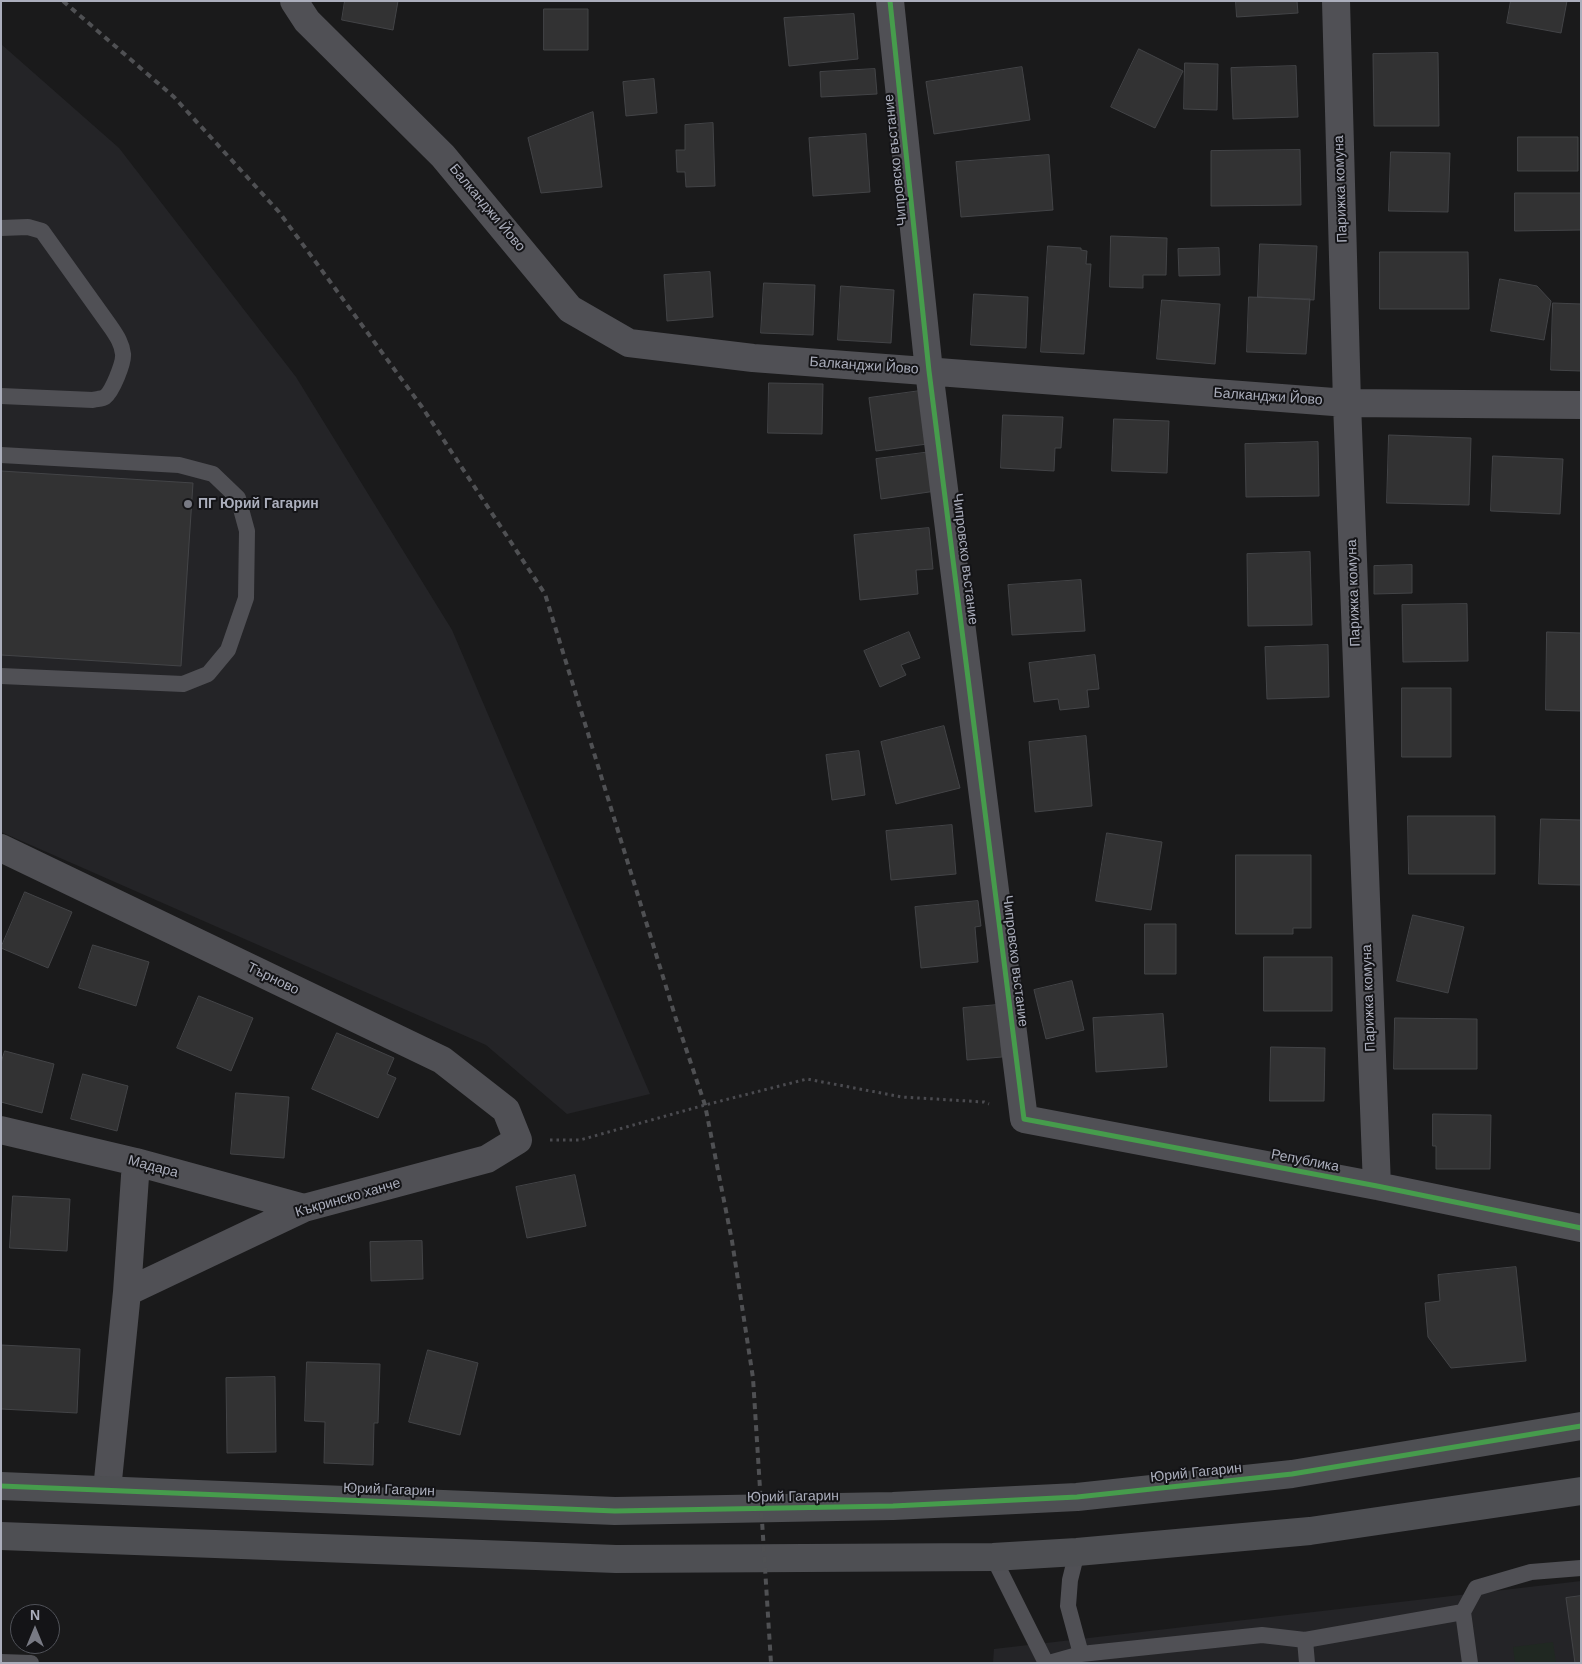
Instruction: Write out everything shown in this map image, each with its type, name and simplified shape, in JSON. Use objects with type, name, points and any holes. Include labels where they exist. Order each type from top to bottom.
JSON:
[{"type":"street","name":"Балканджи Йово","points":[[294,1],[307,21],[443,156],[570,309],[629,343],[753,358],[1347,403],[1581,405]]},
{"type":"street","name":"Чипровско въстание","points":[[890,1],[930,371],[1024,1119]]},
{"type":"street","name":"Парижка комуна","points":[[1336,1],[1347,403],[1376,1186]]},
{"type":"street","name":"Търново","points":[[1,848],[442,1060],[506,1110],[518,1140]]},
{"type":"street","name":"Република","points":[[1024,1119],[1376,1186],[1581,1228]]},
{"type":"street","name":"Мадара","points":[[1,1130],[136,1162],[304,1208]]},
{"type":"street","name":"Къкринско ханче","points":[[127,1292],[304,1208],[487,1159],[518,1140]]},
{"type":"street","points":[[107,1490],[127,1292],[136,1162]]},
{"type":"street","name":"Юрий Гагарин","points":[[1,1486],[615,1511],[893,1506],[1077,1498],[1292,1474],[1581,1426]]},
{"type":"street","points":[[1,1536],[616,1559],[993,1557],[1077,1552],[1310,1532],[1581,1492]]},
{"type":"lane","points":[[1,228],[28,227],[42,231],[110,326],[119,340],[124,356],[119,372],[105,397],[93,400],[1,396]]},
{"type":"lane","points":[[1,455],[179,465],[213,474],[238,498],[247,532],[246,598],[228,650],[208,674],[183,684],[1,676]]},
{"type":"lane","points":[[1077,1552],[1070,1580],[1068,1606],[1081,1654]]},
{"type":"lane","points":[[993,1557],[1047,1663],[1081,1654],[1262,1635],[1305,1640],[1462,1612]]},
{"type":"lane","points":[[1470,1663],[1462,1612],[1476,1588],[1530,1572],[1581,1568]]},
{"type":"lane","points":[[1305,1640],[1308,1663]]},
{"type":"lane","points":[[1,1662],[31,1663]]},
{"type":"path","points":[[518,1140],[580,1140],[807,1079],[902,1097],[984,1102],[1024,1119]]},
{"type":"shaded area","name":"ПГ Юрий Гагарин","points":[[1,44],[119,148],[296,377],[452,630],[650,1094],[567,1114],[486,1045],[1,832]]},
{"type":"shaded area","points":[[1581,1581],[1581,1663],[993,1663],[994,1649]]},
{"type":"shaded area","points":[[1553,1642],[1556,1663],[1515,1663],[1513,1647]]},
{"type":"building","points":[[345,1],[398,1],[393,30],[342,20]]},
{"type":"building","points":[[1236,1],[1297,1],[1298,13],[1237,17]]},
{"type":"building","points":[[1511,1],[1567,1],[1561,33],[1507,23]]},
{"type":"building","points":[[544,9],[588,9],[588,50],[544,50]]},
{"type":"building","points":[[854,14],[858,59],[789,66],[784,18]]},
{"type":"building","points":[[1139,49],[1183,71],[1155,128],[1111,107]]},
{"type":"building","points":[[1438,53],[1439,126],[1374,126],[1373,54]]},
{"type":"building","points":[[1185,63],[1218,64],[1217,110],[1184,109]]},
{"type":"building","points":[[1296,66],[1298,117],[1233,119],[1231,68]]},
{"type":"building","points":[[1022,67],[1030,120],[934,134],[926,82]]},
{"type":"building","points":[[875,69],[877,94],[821,97],[820,72]]},
{"type":"building","points":[[654,79],[657,113],[626,116],[623,82]]},
{"type":"building","points":[[593,112],[602,187],[541,193],[528,138]]},
{"type":"building","points":[[713,123],[715,186],[686,187],[685,172],[677,172],[676,150],[685,150],[685,125]]},
{"type":"building","points":[[866,134],[870,192],[813,196],[809,138]]},
{"type":"building","points":[[1518,137],[1578,137],[1578,171],[1518,171]]},
{"type":"building","points":[[1300,150],[1301,205],[1211,206],[1211,151]]},
{"type":"building","points":[[1391,152],[1450,153],[1448,212],[1389,211]]},
{"type":"building","points":[[1049,155],[1053,210],[961,217],[956,162]]},
{"type":"building","points":[[1515,193],[1581,193],[1581,230],[1515,231]]},
{"type":"building","points":[[1111,236],[1167,238],[1166,275],[1143,275],[1143,288],[1110,287]]},
{"type":"building","points":[[1260,244],[1317,246],[1314,300],[1258,297]]},
{"type":"building","points":[[1048,246],[1081,248],[1081,250],[1087,251],[1086,264],[1091,264],[1084,354],[1041,352]]},
{"type":"building","points":[[1219,248],[1220,275],[1179,276],[1178,249]]},
{"type":"building","points":[[1380,252],[1468,252],[1469,309],[1380,309]]},
{"type":"building","points":[[710,272],[713,317],[667,321],[664,275]]},
{"type":"building","points":[[1500,279],[1537,286],[1551,301],[1544,340],[1491,331]]},
{"type":"building","points":[[764,283],[815,285],[813,335],[761,333]]},
{"type":"building","points":[[841,286],[894,290],[891,343],[838,340]]},
{"type":"building","points":[[974,294],[1028,297],[1026,348],[971,345]]},
{"type":"building","points":[[1249,297],[1310,299],[1306,354],[1247,352]]},
{"type":"building","points":[[1162,300],[1220,304],[1215,364],[1157,359]]},
{"type":"building","points":[[1553,303],[1581,304],[1581,371],[1551,370]]},
{"type":"building","points":[[769,383],[823,384],[822,434],[768,433]]},
{"type":"building","points":[[920,391],[927,444],[876,451],[869,398]]},
{"type":"building","points":[[1003,415],[1063,417],[1061,448],[1055,448],[1054,471],[1001,468]]},
{"type":"building","points":[[1114,419],[1169,421],[1167,473],[1112,471]]},
{"type":"building","points":[[1389,435],[1471,438],[1469,505],[1387,503]]},
{"type":"building","points":[[1318,442],[1319,496],[1246,497],[1245,444]]},
{"type":"building","points":[[931,452],[936,491],[881,499],[876,459]]},
{"type":"building","points":[[1493,456],[1563,459],[1560,514],[1491,511]]},
{"type":"building","points":[[1,471],[193,483],[181,666],[1,655]]},
{"type":"building","points":[[929,528],[933,569],[916,570],[918,594],[860,600],[854,535]]},
{"type":"building","points":[[1310,552],[1312,625],[1248,626],[1247,554]]},
{"type":"building","points":[[1412,565],[1412,593],[1374,594],[1374,566]]},
{"type":"building","points":[[1081,580],[1085,631],[1012,635],[1008,585]]},
{"type":"building","points":[[1467,604],[1468,661],[1403,662],[1402,605]]},
{"type":"building","points":[[909,632],[920,658],[901,665],[906,675],[880,687],[864,651]]},
{"type":"building","points":[[1547,632],[1581,633],[1581,711],[1546,710]]},
{"type":"building","points":[[1328,645],[1329,697],[1267,699],[1265,647]]},
{"type":"building","points":[[1095,655],[1099,689],[1087,690],[1089,707],[1060,710],[1058,699],[1034,702],[1029,663]]},
{"type":"building","points":[[1402,688],[1451,688],[1451,757],[1402,757]]},
{"type":"building","points":[[944,726],[960,788],[896,804],[881,742]]},
{"type":"building","points":[[1086,736],[1092,806],[1035,812],[1029,742]]},
{"type":"building","points":[[859,751],[865,795],[832,800],[826,755]]},
{"type":"building","points":[[1408,816],[1495,816],[1495,874],[1409,874]]},
{"type":"building","points":[[1541,819],[1581,820],[1581,885],[1539,884]]},
{"type":"building","points":[[952,825],[956,874],[891,880],[886,831]]},
{"type":"building","points":[[1107,833],[1162,842],[1151,910],[1096,901]]},
{"type":"building","points":[[1236,855],[1311,855],[1311,928],[1293,928],[1293,934],[1236,934]]},
{"type":"building","points":[[25,892],[72,912],[48,968],[1,948]]},
{"type":"building","points":[[978,901],[981,926],[975,927],[978,962],[921,968],[915,907]]},
{"type":"building","points":[[1413,915],[1464,927],[1448,993],[1397,981]]},
{"type":"building","points":[[1145,924],[1176,924],[1176,974],[1145,974]]},
{"type":"building","points":[[93,945],[149,962],[136,1006],[79,988]]},
{"type":"building","points":[[1264,957],[1332,957],[1332,1011],[1264,1011]]},
{"type":"building","points":[[1072,981],[1084,1030],[1046,1039],[1034,990]]},
{"type":"building","points":[[199,996],[253,1018],[231,1071],[177,1048]]},
{"type":"building","points":[[998,1005],[1002,1057],[967,1060],[963,1008]]},
{"type":"building","points":[[1163,1014],[1167,1067],[1096,1072],[1093,1018]]},
{"type":"building","points":[[1395,1018],[1477,1019],[1477,1069],[1394,1069]]},
{"type":"building","points":[[337,1033],[394,1058],[387,1074],[396,1078],[378,1118],[312,1089]]},
{"type":"building","points":[[1271,1047],[1325,1048],[1324,1101],[1270,1101]]},
{"type":"building","points":[[5,1051],[54,1064],[42,1113],[1,1102],[1,1063]]},
{"type":"building","points":[[83,1074],[128,1086],[117,1131],[71,1119]]},
{"type":"building","points":[[236,1093],[289,1097],[284,1158],[231,1154]]},
{"type":"building","points":[[1433,1114],[1491,1115],[1490,1169],[1436,1169],[1436,1146],[1433,1146]]},
{"type":"building","points":[[575,1175],[586,1226],[527,1238],[516,1187]]},
{"type":"building","points":[[13,1196],[70,1199],[67,1251],[10,1248]]},
{"type":"building","points":[[422,1241],[423,1279],[371,1281],[370,1242]]},
{"type":"building","points":[[1516,1267],[1526,1361],[1451,1368],[1428,1337],[1425,1303],[1440,1301],[1438,1275]]},
{"type":"building","points":[[1,1345],[80,1349],[77,1413],[1,1409]]},
{"type":"building","points":[[428,1350],[478,1363],[460,1435],[409,1422]]},
{"type":"building","points":[[307,1362],[380,1364],[378,1423],[374,1423],[373,1465],[324,1463],[325,1422],[305,1421]]},
{"type":"building","points":[[275,1377],[276,1452],[227,1453],[226,1378]]},
{"type":"building","points":[[1581,1596],[1581,1663],[1575,1663],[1566,1598]]},
{"type":"railway","points":[[63,1],[174,97],[279,212],[422,407],[545,594],[676,1019],[705,1105],[732,1241],[753,1378],[771,1663]]},
{"type":"cycle path","points":[[890,1],[929,371],[1024,1119],[1377,1186],[1581,1228]]},
{"type":"cycle path","points":[[1,1486],[615,1511],[893,1506],[1077,1497],[1292,1474],[1581,1426]]},
{"type":"place","name":"ПГ Юрий Гагарин","points":[[188,504]]}]
